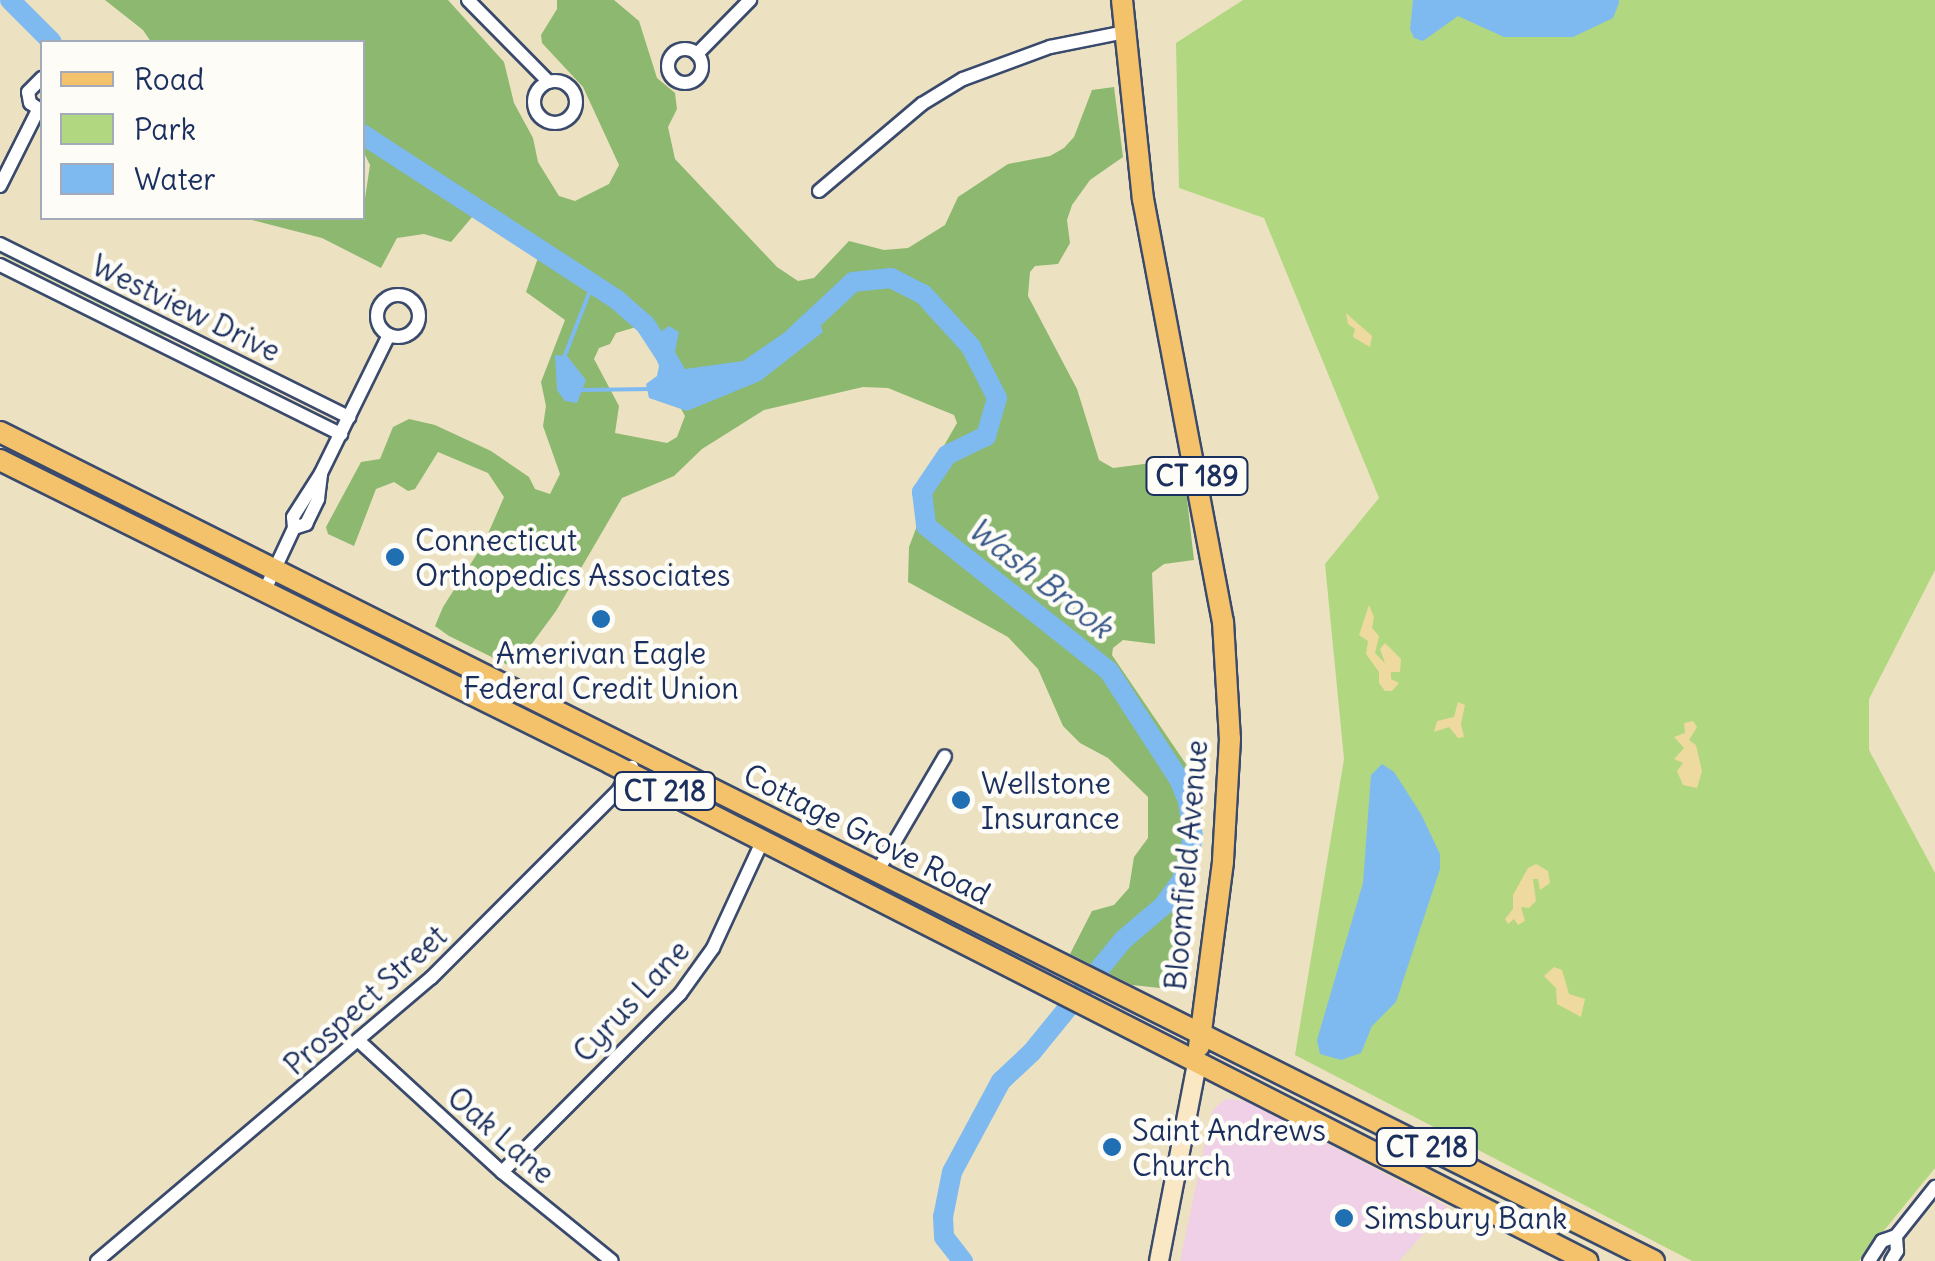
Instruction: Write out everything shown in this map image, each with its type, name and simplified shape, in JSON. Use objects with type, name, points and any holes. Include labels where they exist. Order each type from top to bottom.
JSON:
[{"type":"main road","name":"Bloomfield Avenue","points":[[1122,0],[1132,122],[1155,278],[1202,499],[1223,622],[1230,739],[1223,862],[1197,1064],[1158,1261]]},
{"type":"main road","name":"Cottage Grove Road","points":[[0,432],[1654,1261]]},
{"type":"main road","name":"Cottage Grove Road","points":[[0,460],[763,840],[1082,1008],[1586,1261]]},
{"type":"main road","points":[[1428,1180],[1453,1160]]},
{"type":"street","points":[[468,0],[548,82]]},
{"type":"street","points":[[697,54],[750,0]]},
{"type":"street","points":[[819,192],[922,104],[963,78],[1050,47],[1125,32]]},
{"type":"street","points":[[0,186],[40,110],[28,92],[33,82],[40,79]]},
{"type":"street","name":"Westview Drive","points":[[0,244],[349,417]]},
{"type":"street","name":"Westview Drive","points":[[0,265],[341,434]]},
{"type":"street","points":[[264,592],[294,528],[306,524],[318,498],[321,473],[389,335]]},
{"type":"street","name":"Prospect Street","points":[[97,1261],[360,1042],[590,820],[629,773],[640,751]]},
{"type":"street","points":[[877,872],[946,756]]},
{"type":"street","name":"Cyrus Lane","points":[[502,1172],[680,994],[713,948],[763,840]]},
{"type":"street","name":"Oak Lane","points":[[360,1042],[502,1172],[608,1260]]},
{"type":"street","points":[[1870,1261],[1882,1241],[1896,1236],[1935,1187]]},
{"type":"street","points":[[1891,1261],[1897,1251],[1896,1236]]},
{"type":"shaded area","points":[[1225,1099],[1247,1101],[1448,1207],[1399,1261],[1180,1261],[1209,1124],[1213,1110]]},
{"type":"green space","points":[[105,0],[448,0],[504,62],[514,103],[533,138],[538,162],[559,196],[575,201],[609,184],[619,165],[583,87],[542,43],[541,35],[557,9],[557,0],[614,0],[639,21],[657,78],[675,93],[677,109],[668,127],[675,159],[777,267],[798,281],[814,278],[849,241],[884,250],[908,248],[945,225],[958,197],[1008,164],[1050,156],[1064,148],[1074,137],[1092,90],[1114,87],[1123,157],[1090,180],[1072,205],[1067,220],[1070,243],[1058,264],[1035,266],[1030,272],[1028,296],[1077,389],[1099,460],[1113,468],[1175,460],[1184,473],[1194,560],[1164,564],[1152,573],[1155,644],[1123,640],[1113,648],[1112,655],[1192,773],[1203,801],[1194,880],[1169,979],[1160,988],[1132,985],[1070,954],[1092,911],[1114,905],[1129,888],[1134,857],[1148,838],[1148,797],[1108,758],[1080,743],[1063,726],[1038,669],[1008,637],[908,582],[909,547],[926,502],[926,477],[957,423],[954,415],[888,388],[863,387],[764,410],[702,449],[674,476],[622,498],[556,611],[514,668],[435,626],[484,543],[504,497],[488,473],[438,452],[415,489],[408,491],[394,482],[376,489],[354,546],[328,534],[326,527],[361,462],[380,459],[393,427],[409,419],[435,425],[491,451],[529,477],[535,489],[550,494],[560,474],[543,426],[546,406],[541,382],[565,320],[526,292],[539,255],[473,216],[451,242],[424,234],[397,238],[381,268],[322,238],[252,220],[365,220],[370,165],[365,155],[365,40],[150,40],[143,30]],"holes":[[[643,325],[659,346],[661,372],[685,416],[677,437],[667,443],[615,433],[619,406],[594,359],[599,348],[610,344],[616,333]]]},
{"type":"green space","points":[[1243,0],[1935,0],[1935,570],[1869,699],[1869,750],[1935,873],[1935,1168],[1859,1261],[1692,1261],[1295,1055],[1344,759],[1325,564],[1379,498],[1264,218],[1179,188],[1176,43]]},
{"type":"green space","points":[[0,247],[169,334],[164,336],[0,254]]},
{"type":"green space","points":[[196,346],[335,415],[334,418],[196,353]]},
{"type":"sand","points":[[1346,313],[1372,336],[1370,347],[1353,337],[1355,329],[1348,324]]},
{"type":"sand","points":[[1369,605],[1374,617],[1372,628],[1379,636],[1375,653],[1385,663],[1380,649],[1385,643],[1401,659],[1400,672],[1391,672],[1391,679],[1399,683],[1392,691],[1385,691],[1379,683],[1379,672],[1366,654],[1368,641],[1359,635]]},
{"type":"sand","points":[[1458,702],[1465,705],[1461,724],[1464,737],[1458,738],[1449,727],[1434,732],[1437,721],[1454,717]]},
{"type":"sand","points":[[1693,721],[1697,727],[1689,740],[1696,745],[1702,771],[1697,788],[1683,785],[1677,771],[1683,763],[1674,759],[1684,748],[1674,737],[1685,733],[1684,723]]},
{"type":"sand","points":[[1536,864],[1548,871],[1550,883],[1540,890],[1538,879],[1533,879],[1536,901],[1529,908],[1521,907],[1525,921],[1518,925],[1514,919],[1508,924],[1505,919],[1513,909],[1513,895],[1528,868]]},
{"type":"sand","points":[[1554,967],[1562,970],[1569,994],[1585,999],[1581,1017],[1557,1004],[1556,988],[1544,976]]},
{"type":"water","points":[[1413,0],[1619,3],[1613,18],[1573,37],[1504,37],[1458,16],[1423,41],[1414,38],[1410,29]]},
{"type":"water","points":[[804,319],[819,320],[823,332],[760,381],[687,411],[649,398],[646,384],[657,376],[659,366],[649,340],[669,326],[679,332],[675,352],[685,369],[743,361]]},
{"type":"water","points":[[555,355],[567,356],[586,380],[577,403],[565,401],[557,390]]},
{"type":"water","points":[[1382,764],[1394,772],[1421,814],[1440,854],[1440,869],[1396,1002],[1372,1026],[1361,1053],[1341,1060],[1320,1054],[1317,1040],[1363,883],[1371,775]]},
{"type":"waterway","name":"Wash Brook","points":[[10,0],[50,40]]},
{"type":"waterway","name":"Wash Brook","points":[[365,136],[616,299],[645,324],[666,356]]},
{"type":"waterway","name":"Wash Brook","points":[[794,337],[853,282],[891,278],[923,294],[971,347],[997,398],[986,436],[947,455],[922,492],[926,526],[1109,671],[1179,779],[1188,801],[1193,838],[1182,880],[1163,906],[1123,940],[1032,1052],[1001,1081],[952,1172],[943,1217],[944,1237],[963,1261]]},
{"type":"waterway","points":[[563,360],[593,283]]},
{"type":"waterway","points":[[581,390],[651,389]]},
{"type":"place","name":"Connecticut Orthopedics Associates","points":[[395,557]]},
{"type":"place","name":"Amerivan Eagle Federal Credit Union","points":[[601,619]]},
{"type":"place","name":"Wellstone Insurance","points":[[961,800]]},
{"type":"place","name":"Saint Andrews Church","points":[[1112,1147]]},
{"type":"place","name":"Simsbury Bank","points":[[1344,1218]]}]
